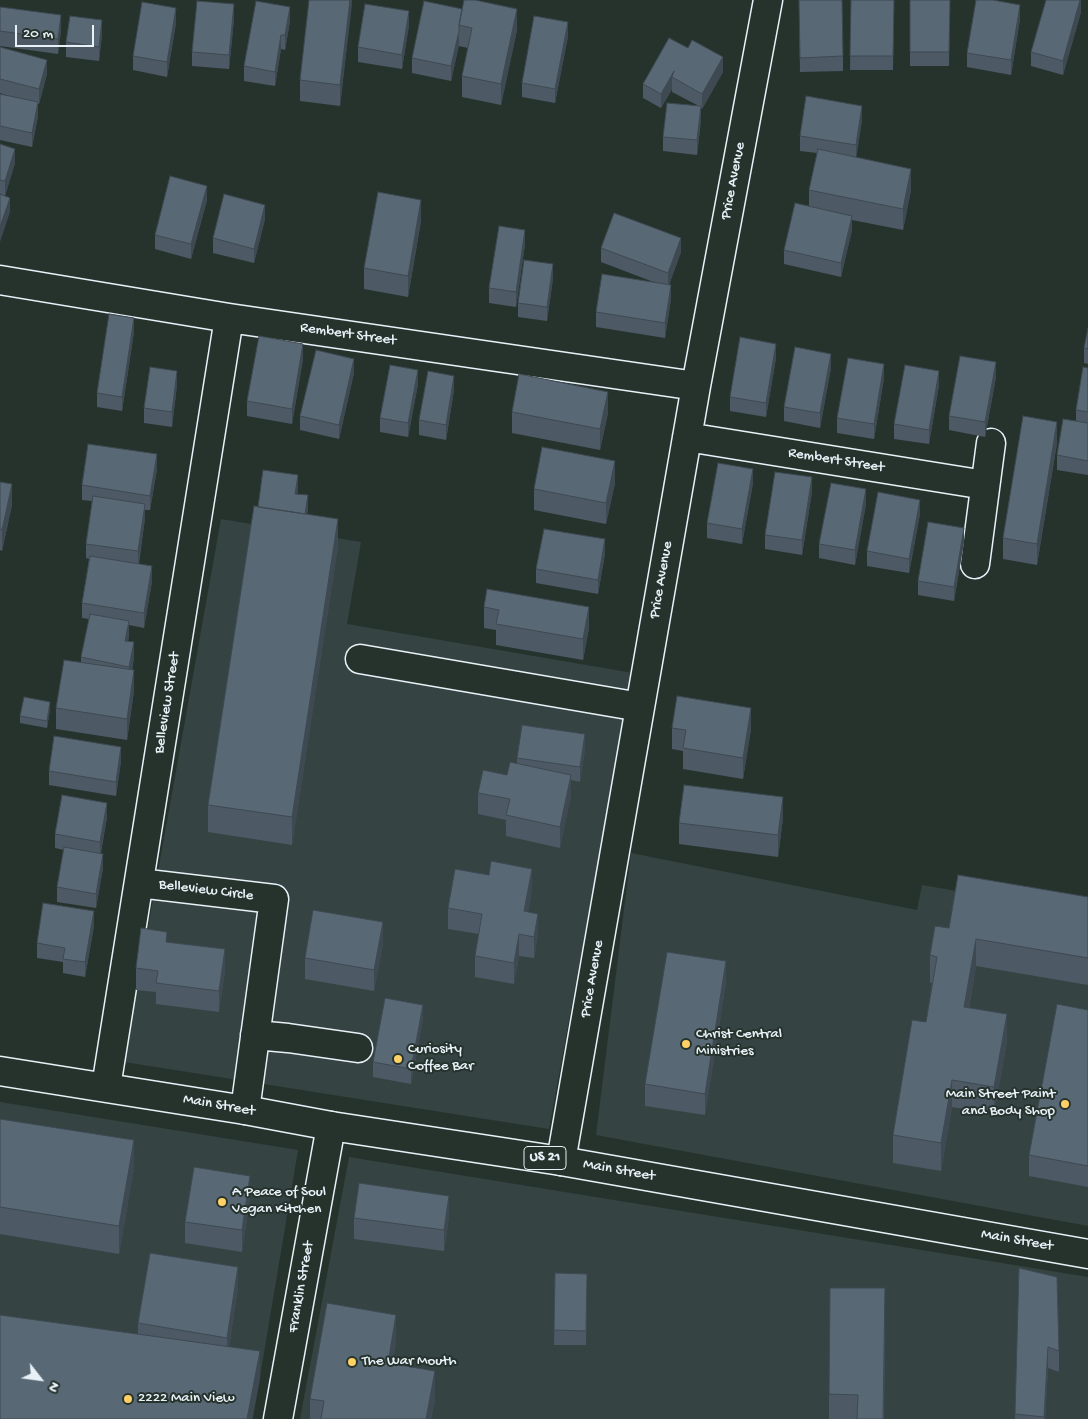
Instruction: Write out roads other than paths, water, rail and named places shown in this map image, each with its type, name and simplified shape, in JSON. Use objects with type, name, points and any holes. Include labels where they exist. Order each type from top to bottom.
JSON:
[{"type":"street","name":"Price Avenue","points":[[562,1161],[696,386],[768,0]]},
{"type":"street","name":"Rembert Street","points":[[0,280],[229,318],[696,386]]},
{"type":"street","name":"Belleview Street","points":[[106,1087],[229,318]]},
{"type":"street","name":"Rembert Street","points":[[687,437],[985,485]]},
{"type":"street","points":[[975,564],[991,443]]},
{"type":"street","points":[[360,659],[640,707]]},
{"type":"street","name":"Belleview Circle","points":[[139,883],[274,899],[255,1035]]},
{"type":"street","points":[[245,1110],[255,1035],[358,1048]]},
{"type":"street","name":"Main Street","points":[[0,1071],[245,1110],[331,1126],[562,1161],[1088,1254]]},
{"type":"street","name":"Franklin Street","points":[[278,1419],[331,1126]]},
{"type":"place","name":"Christ Central Ministries","points":[[686,1044]]},
{"type":"place","name":"Curiosity Coffee Bar","points":[[398,1059]]},
{"type":"place","name":"Main Street Paint and Body Shop","points":[[1065,1104]]},
{"type":"place","name":"A Peace of Soul Vegan Kitchen","points":[[222,1202]]},
{"type":"place","name":"The War Mouth","points":[[352,1362]]},
{"type":"place","name":"2222 Main View","points":[[128,1399]]}]
